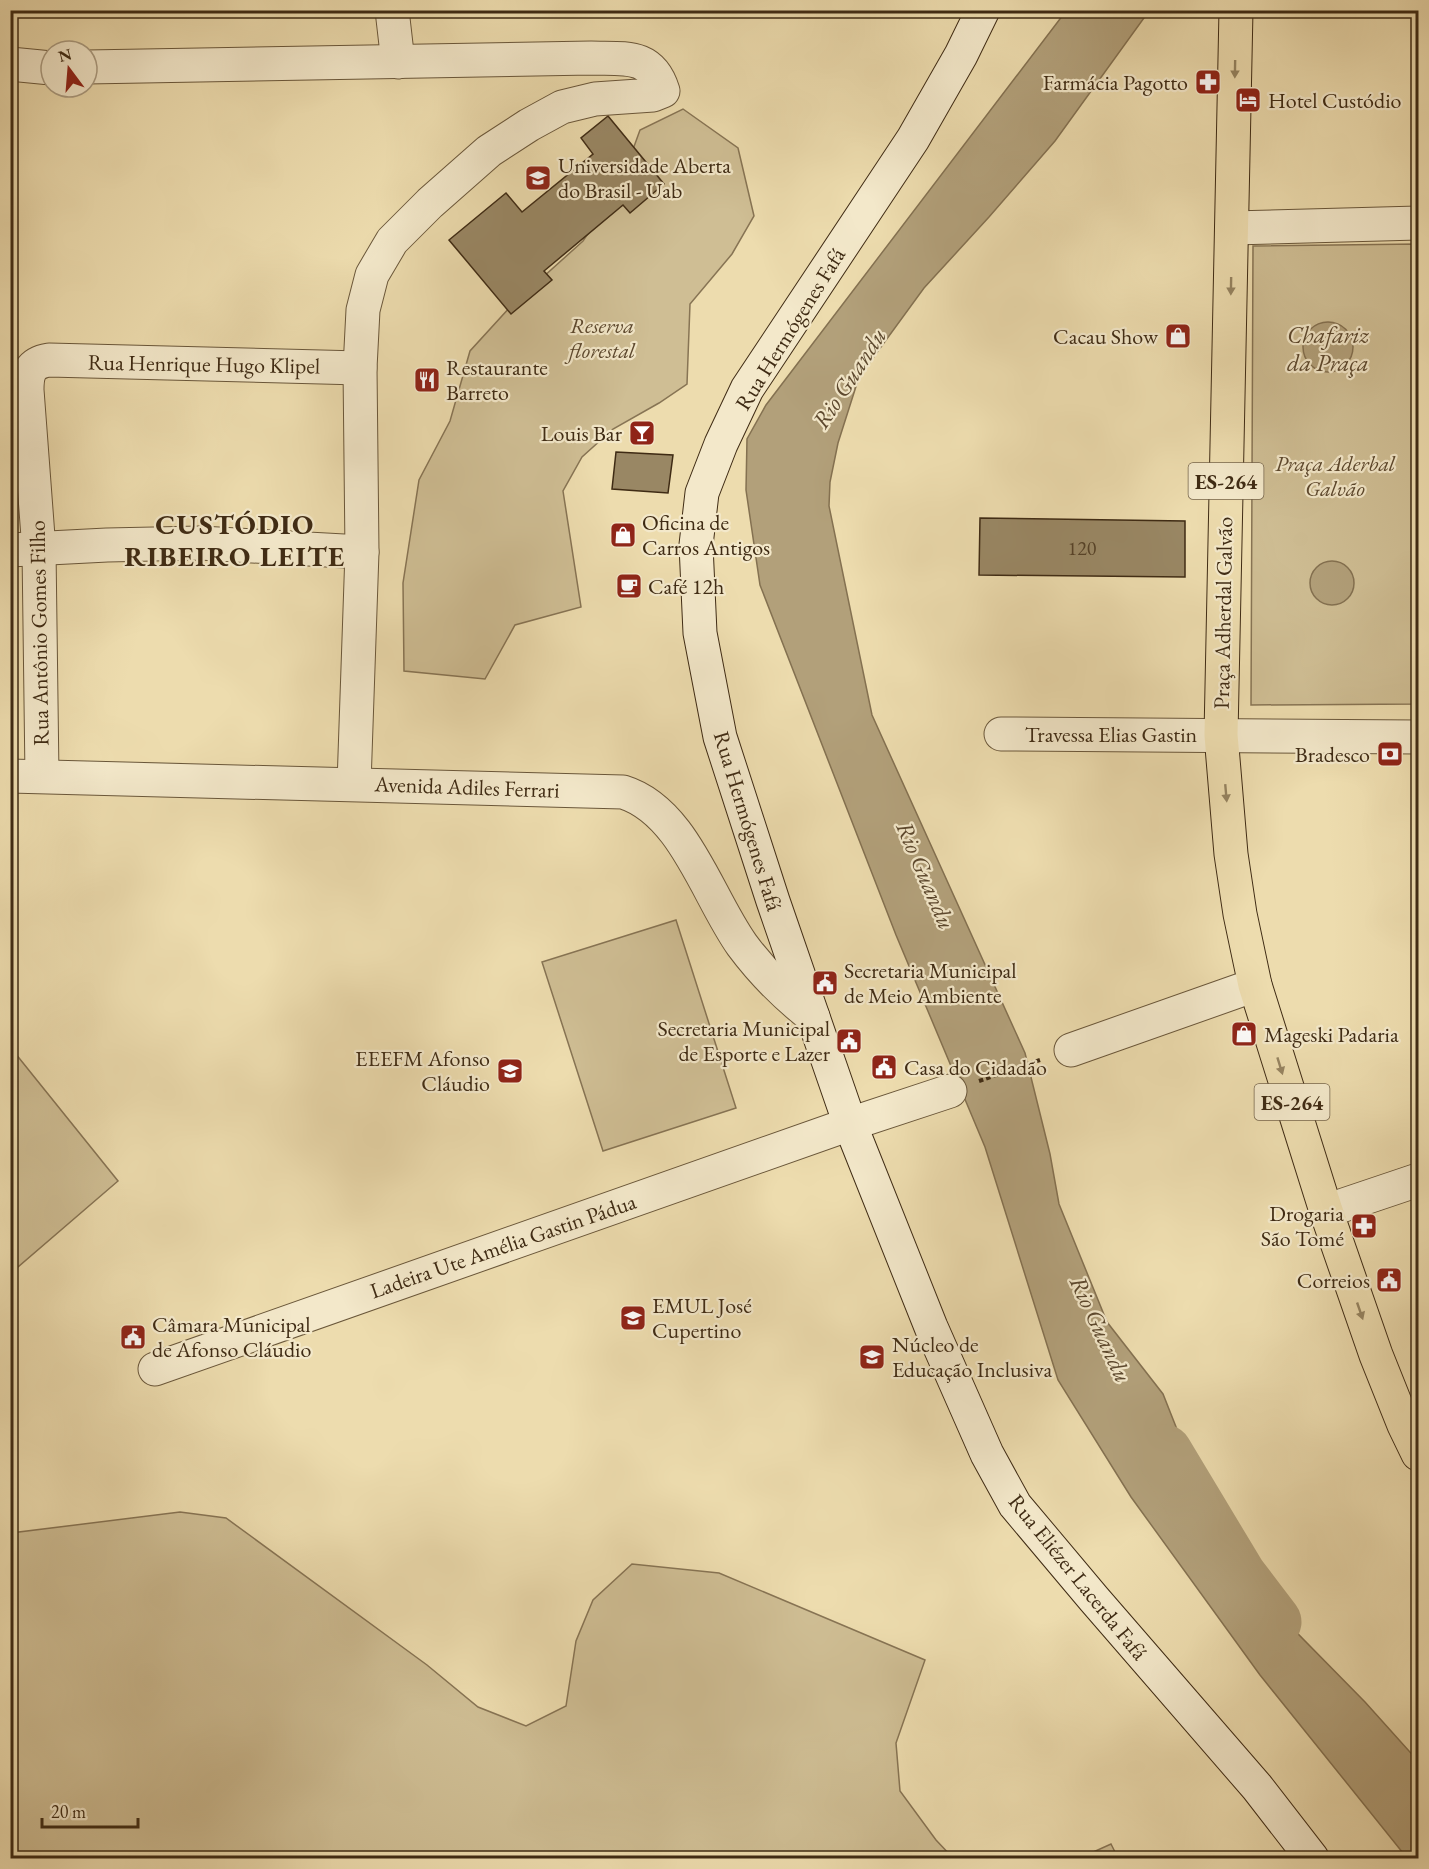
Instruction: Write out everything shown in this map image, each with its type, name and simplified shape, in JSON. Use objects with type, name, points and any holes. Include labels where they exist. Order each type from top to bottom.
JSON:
[{"type":"main road","name":"ES-264","points":[[1232,228],[1236,10]]},
{"type":"main road","name":"Praça Adherdal Galvão","points":[[1221,735],[1232,228]]},
{"type":"main road","name":"ES-264","points":[[1221,735],[1231,854],[1240,914],[1255,985],[1326,1211],[1376,1355],[1404,1425],[1419,1454]]},
{"type":"street","points":[[392,10],[398,62]]},
{"type":"street","name":"Rua Hermógenes Fafá","points":[[850,1124],[773,901],[720,737],[700,633],[696,545],[702,493],[721,444],[747,389],[914,139],[961,55],[983,10]]},
{"type":"street","points":[[99,68],[591,58],[638,61],[653,70],[659,79],[663,91],[653,95],[595,99],[562,107],[489,151],[430,203],[392,241],[372,275],[363,310],[360,368],[362,552],[354,784]]},
{"type":"street","points":[[10,64],[39,67]]},
{"type":"street","points":[[1232,228],[1419,223]]},
{"type":"street","name":"Rua Henrique Hugo Klipel","points":[[49,360],[360,368]]},
{"type":"street","name":"Rua Antônio Gomes Filho","points":[[42,776],[25,550],[27,378],[32,367],[40,361],[49,360]]},
{"type":"street","points":[[25,550],[200,543],[362,552]]},
{"type":"street","name":"Travessa Elias Gastin","points":[[1001,734],[1221,735]]},
{"type":"street","name":"Praça Adherdal Galvão","points":[[1221,735],[1419,737]]},
{"type":"street","name":"Avenida Adiles Ferrari","points":[[10,776],[623,792],[638,797],[661,815],[686,845],[742,944],[776,986],[813,1017]]},
{"type":"street","points":[[1071,1050],[1255,985]]},
{"type":"street","name":"Ladeira Ute Amélia Gastin Pádua","points":[[155,1369],[850,1124],[950,1091]]},
{"type":"street","name":"Rua Eliézer Lacerda Fafá","points":[[850,1124],[936,1338],[987,1454],[1015,1505],[1257,1787],[1312,1858]]},
{"type":"street","points":[[1326,1211],[1419,1180]]},
{"type":"path","points":[[950,1091],[1071,1050]]},
{"type":"green space","name":"Reserva florestal","points":[[683,109],[738,148],[754,216],[732,254],[690,304],[687,384],[613,429],[582,457],[563,491],[581,607],[515,625],[485,679],[404,671],[403,583],[419,480],[450,421],[470,351],[511,306],[583,241],[619,188],[640,130]]},
{"type":"green space","name":"Praça Aderbal Galvão","points":[[1418,244],[1418,704],[1251,705],[1253,246]]},
{"type":"green space","points":[[676,920],[736,1108],[603,1151],[542,962]]},
{"type":"green space","points":[[11,1048],[118,1181],[10,1273]]},
{"type":"green space","points":[[180,1512],[226,1518],[427,1665],[478,1707],[526,1726],[566,1706],[576,1641],[593,1600],[632,1564],[719,1573],[925,1660],[896,1743],[900,1791],[936,1840],[953,1858],[11,1858],[11,1533]]},
{"type":"green space","points":[[1111,1844],[1118,1858],[1080,1858]]},
{"type":"water","points":[[1066,11],[1149,11],[1055,141],[924,288],[859,377],[838,443],[830,482],[829,506],[872,715],[1025,1053],[1050,1154],[1059,1204],[1107,1322],[1163,1394],[1180,1437],[1210,1537],[1245,1580],[1365,1702],[1418,1761],[1418,1858],[1407,1858],[1260,1675],[1131,1497],[1058,1380],[985,1147],[896,935],[760,585],[746,490],[747,439],[766,405]]},
{"type":"water","name":"Chafariz da Praça","points":[[1328,322],[1337,324],[1348,333],[1353,347],[1351,356],[1342,367],[1328,372],[1319,370],[1308,361],[1303,347],[1305,338],[1314,327]]},
{"type":"water","points":[[1332,561],[1347,568],[1354,583],[1347,598],[1332,605],[1317,598],[1310,583],[1317,568]]},
{"type":"building","points":[[608,116],[664,184],[630,213],[623,205],[544,271],[552,280],[511,314],[449,240],[506,193],[522,212],[593,154],[581,138]]},
{"type":"building","points":[[616,452],[673,455],[668,493],[612,489]]},
{"type":"building","points":[[980,518],[1185,521],[1185,577],[979,575]]},
{"type":"waterway","name":"Rio Guandu","points":[[1164,1453],[1238,1576],[1273,1622]]},
{"type":"place","name":"Farmácia Pagotto","points":[[1208,82]]},
{"type":"place","name":"Hotel Custódio","points":[[1248,100]]},
{"type":"place","name":"Universidade Aberta do Brasil - Uab","points":[[538,178]]},
{"type":"place","name":"Cacau Show","points":[[1178,336]]},
{"type":"place","name":"Restaurante Barreto","points":[[427,380]]},
{"type":"place","name":"Louis Bar","points":[[642,433]]},
{"type":"place","name":"Oficina de Carros Antigos","points":[[623,535]]},
{"type":"place","name":"Café 12h","points":[[629,586]]},
{"type":"place","name":"Bradesco","points":[[1390,754]]},
{"type":"place","name":"Secretaria Municipal de Meio Ambiente","points":[[825,983]]},
{"type":"place","name":"Mageski Padaria","points":[[1244,1034]]},
{"type":"place","name":"Secretaria Municipal de Esporte e Lazer","points":[[849,1041]]},
{"type":"place","name":"Casa do Cidadão","points":[[884,1067]]},
{"type":"place","name":"EEEFM Afonso Cláudio","points":[[510,1071]]},
{"type":"place","name":"Drogaria São Tomé","points":[[1364,1226]]},
{"type":"place","name":"Correios","points":[[1389,1280]]},
{"type":"place","name":"EMUL José Cupertino","points":[[633,1318]]},
{"type":"place","name":"Câmara Municipal de Afonso Cláudio","points":[[133,1337]]},
{"type":"place","name":"Núcleo de Educação Inclusiva","points":[[872,1357]]},
{"type":"district","name":"CUSTÓDIO RIBEIRO LEITE","points":[[235,540]]}]
